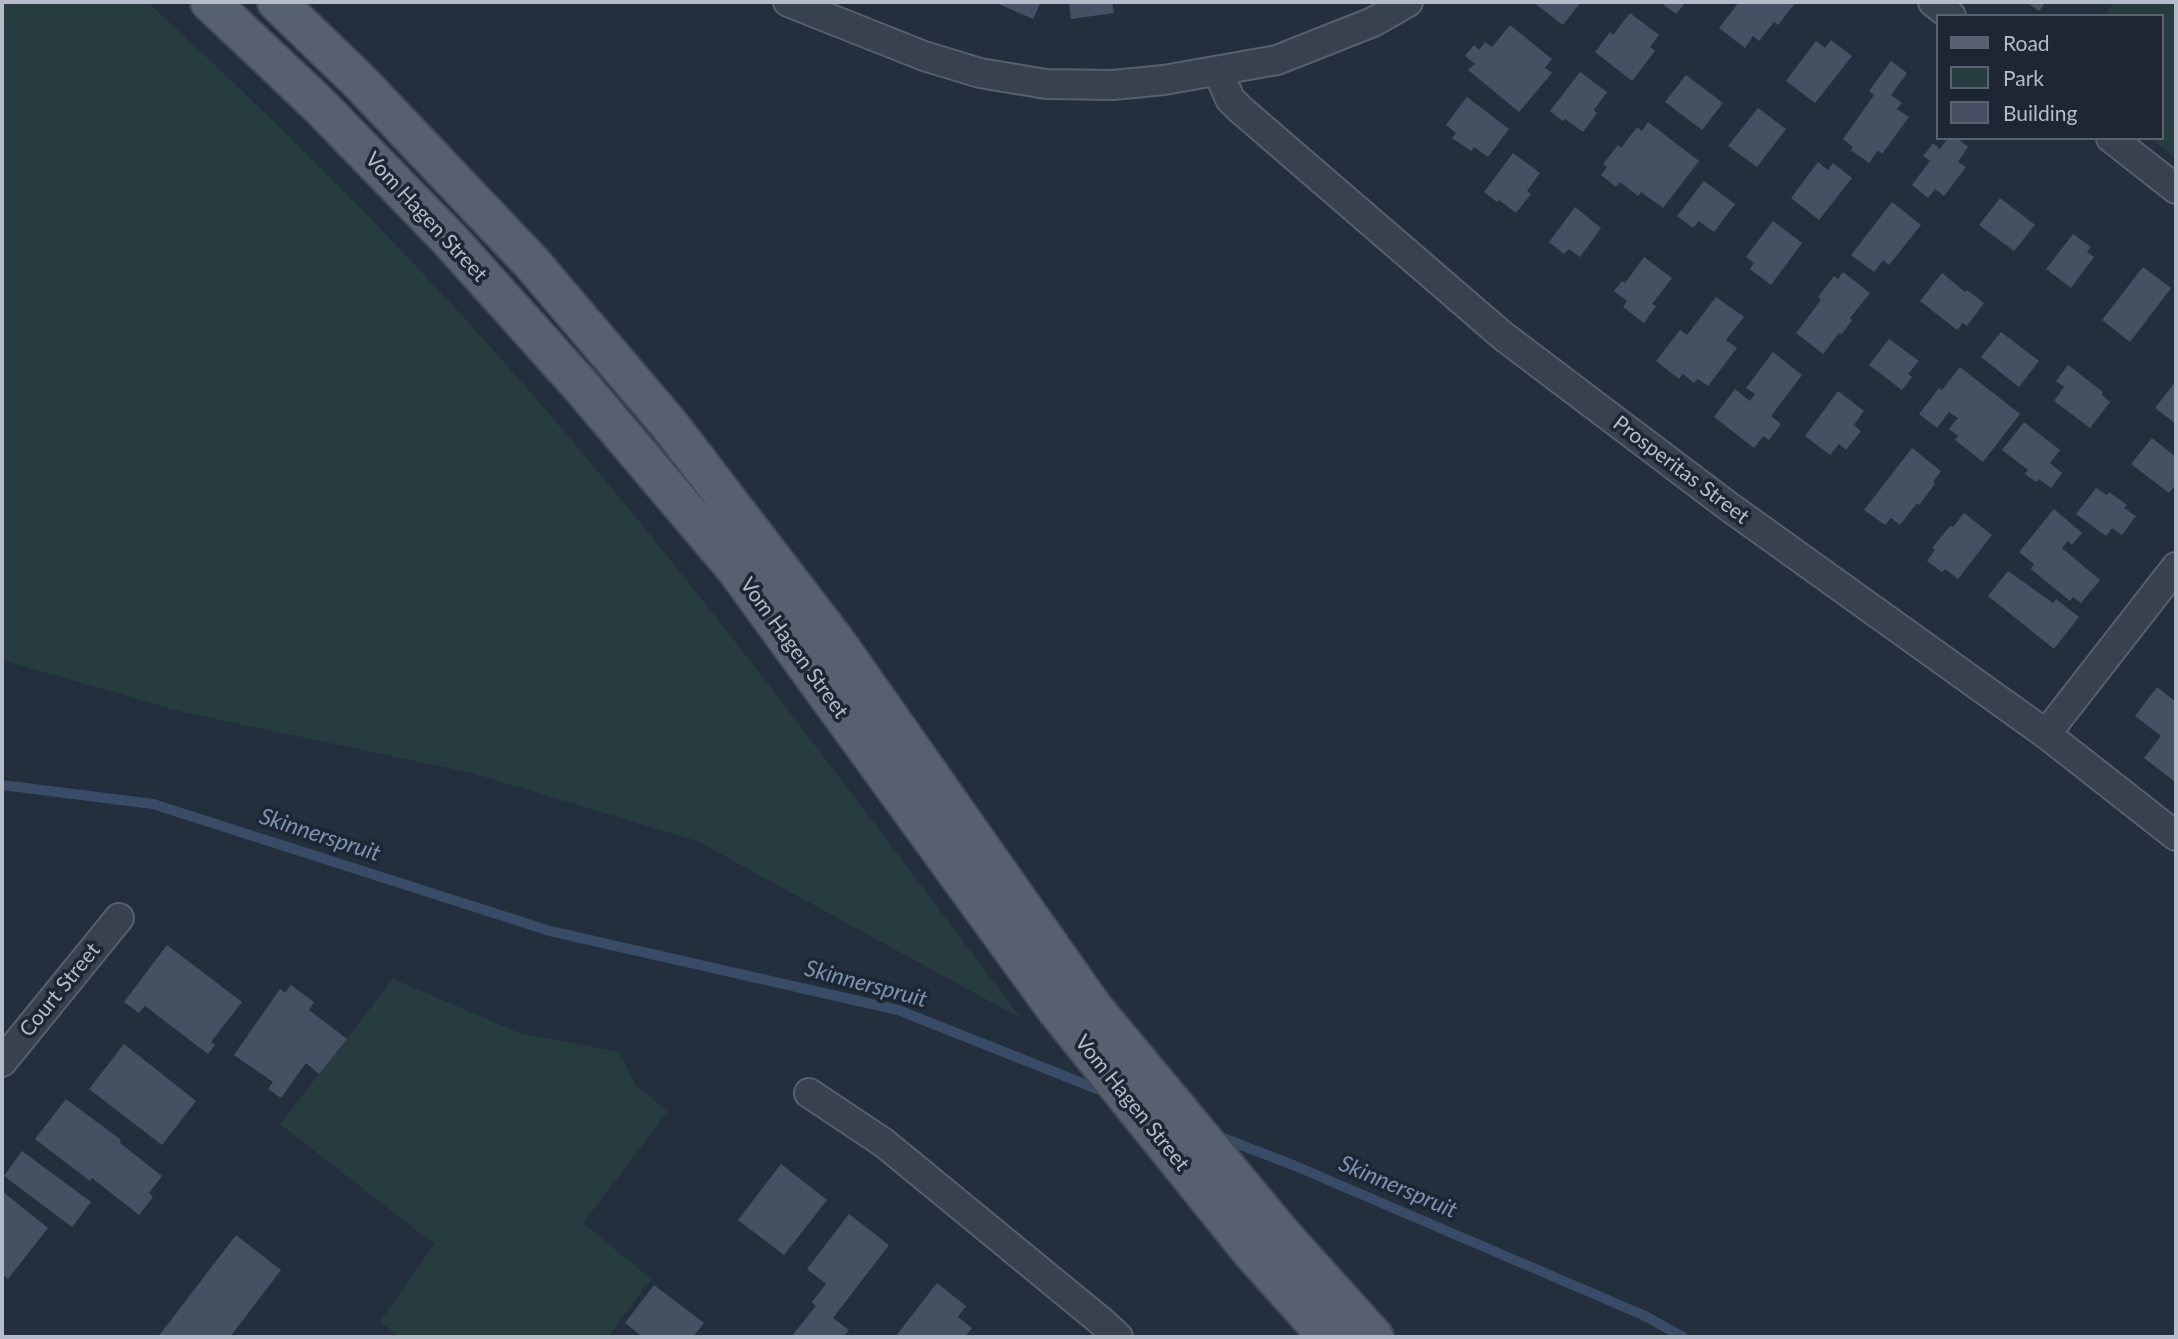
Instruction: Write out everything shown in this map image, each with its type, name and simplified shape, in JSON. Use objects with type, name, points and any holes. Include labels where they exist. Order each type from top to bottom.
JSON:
[{"type":"main road","name":"Vom Hagen Street","points":[[210,2],[319,105],[449,239],[580,386],[727,559],[1056,1009],[1267,1244],[1374,1337]]},
{"type":"main road","name":"Vom Hagen Street","points":[[277,2],[360,82],[531,262],[668,423],[836,642],[1094,1009],[1267,1244],[1328,1337]]},
{"type":"street","points":[[788,2],[924,56],[980,73],[1033,82],[1113,85],[1277,60],[1373,22],[1408,2]]},
{"type":"street","points":[[1933,2],[1948,14]]},
{"type":"street","name":"Prosperitas Street","points":[[1218,71],[1230,99],[1240,109],[1503,336],[1728,506],[2046,734],[2176,836]]},
{"type":"street","points":[[2113,140],[2176,189]]},
{"type":"street","points":[[2046,734],[2176,567]]},
{"type":"street","name":"Court Street","points":[[2,1062],[119,918]]},
{"type":"street","points":[[809,1093],[884,1143],[1118,1337]]},
{"type":"green space","points":[[2,2],[147,2],[266,114],[438,290],[600,474],[761,676],[1022,1019],[697,841],[472,773],[183,712],[2,660]]},
{"type":"green space","points":[[2115,2],[2176,2],[2176,159],[2152,140],[2164,140],[2164,14],[2105,14]]},
{"type":"green space","points":[[393,979],[519,1033],[620,1052],[636,1086],[668,1111],[583,1223],[651,1279],[608,1337],[400,1337],[380,1322],[434,1244],[280,1124]]},
{"type":"building","points":[[994,2],[1041,2],[1033,19]]},
{"type":"building","points":[[1069,2],[1112,2],[1114,13],[1071,19]]},
{"type":"building","points":[[1533,2],[1581,2],[1563,25]]},
{"type":"building","points":[[1660,2],[1686,2],[1676,14]]},
{"type":"building","points":[[1739,2],[1796,2],[1778,25],[1774,22],[1759,41],[1753,36],[1745,48],[1719,28]]},
{"type":"building","points":[[2026,2],[2046,2],[2039,11]]},
{"type":"building","points":[[1630,13],[1659,35],[1650,47],[1655,51],[1632,81],[1595,52],[1610,32],[1613,35]]},
{"type":"building","points":[[1510,25],[1552,59],[1545,68],[1552,73],[1519,112],[1468,70],[1475,64],[1465,56],[1474,45],[1479,50],[1485,42],[1492,47]]},
{"type":"building","points":[[1831,40],[1852,56],[1815,103],[1786,81],[1816,41],[1825,48]]},
{"type":"building","points":[[1891,61],[1907,73],[1891,95],[1902,103],[1897,109],[1909,117],[1882,154],[1878,150],[1869,163],[1851,150],[1853,147],[1843,139],[1874,95],[1869,91]]},
{"type":"building","points":[[1580,72],[1607,92],[1594,110],[1597,113],[1583,132],[1550,111]]},
{"type":"building","points":[[1686,75],[1723,103],[1702,130],[1665,102]]},
{"type":"building","points":[[1467,97],[1509,129],[1488,157],[1474,147],[1471,151],[1452,138],[1456,133],[1446,125]]},
{"type":"building","points":[[1758,108],[1786,129],[1757,167],[1728,146]]},
{"type":"building","points":[[1648,122],[1699,161],[1663,208],[1641,192],[1638,196],[1620,182],[1616,187],[1601,175],[1607,167],[1603,164],[1618,145],[1621,148],[1637,127],[1642,131]]},
{"type":"building","points":[[1947,140],[1959,140],[1968,147],[1958,162],[1966,167],[1944,196],[1935,189],[1928,198],[1912,185],[1930,161],[1923,156],[1933,143],[1940,149]]},
{"type":"building","points":[[1513,153],[1540,173],[1527,191],[1531,194],[1516,213],[1484,192]]},
{"type":"building","points":[[1818,162],[1828,170],[1833,163],[1852,178],[1819,220],[1791,198]]},
{"type":"building","points":[[1704,181],[1735,204],[1714,232],[1699,221],[1693,228],[1677,216]]},
{"type":"building","points":[[2000,198],[2035,225],[2014,251],[1979,225]]},
{"type":"building","points":[[1892,202],[1921,225],[1889,265],[1883,260],[1874,272],[1851,255]]},
{"type":"building","points":[[1575,207],[1601,228],[1580,257],[1569,249],[1564,254],[1549,242]]},
{"type":"building","points":[[1773,221],[1802,243],[1771,285],[1750,269],[1754,263],[1746,257]]},
{"type":"building","points":[[2073,234],[2091,247],[2087,252],[2094,257],[2071,288],[2046,269]]},
{"type":"building","points":[[1644,257],[1672,278],[1652,304],[1656,306],[1644,323],[1623,307],[1627,301],[1614,291],[1622,281],[1625,283]]},
{"type":"building","points":[[2143,267],[2171,288],[2130,342],[2102,320]]},
{"type":"building","points":[[1843,272],[1870,293],[1850,318],[1852,320],[1842,334],[1839,333],[1823,354],[1796,333],[1821,300],[1818,297],[1834,276],[1838,279]]},
{"type":"building","points":[[1942,273],[1984,303],[1967,326],[1963,323],[1957,330],[1920,301]]},
{"type":"building","points":[[1716,297],[1744,317],[1726,340],[1737,348],[1708,386],[1698,379],[1694,383],[1683,374],[1679,379],[1656,361],[1680,330],[1687,335]]},
{"type":"building","points":[[2001,332],[2039,361],[2019,387],[1981,357]]},
{"type":"building","points":[[1889,339],[1919,361],[1908,374],[1912,377],[1902,390],[1869,365]]},
{"type":"building","points":[[1773,352],[1802,375],[1771,416],[1781,424],[1769,440],[1763,436],[1754,448],[1714,417],[1735,389],[1750,401],[1755,394],[1746,388]]},
{"type":"building","points":[[2068,365],[2103,392],[2102,395],[2110,402],[2090,428],[2054,401],[2064,387],[2056,381]]},
{"type":"building","points":[[1960,367],[2020,414],[1983,462],[1955,440],[1958,436],[1949,429],[1958,418],[1949,412],[1937,428],[1919,414]]},
{"type":"building","points":[[2176,381],[2176,424],[2155,408]]},
{"type":"building","points":[[1838,391],[1864,411],[1854,425],[1861,431],[1846,450],[1839,444],[1830,455],[1805,436]]},
{"type":"building","points":[[2024,422],[2060,450],[2050,463],[2062,473],[2051,488],[2039,479],[2036,482],[2025,474],[2028,470],[2002,450]]},
{"type":"building","points":[[2152,438],[2176,457],[2176,484],[2169,493],[2131,464]]},
{"type":"building","points":[[1912,448],[1941,471],[1933,482],[1935,484],[1900,525],[1891,518],[1885,525],[1864,510]]},
{"type":"building","points":[[2096,488],[2107,495],[2109,492],[2127,505],[2124,508],[2136,516],[2122,535],[2112,528],[2106,536],[2076,514]]},
{"type":"building","points":[[2054,509],[2082,533],[2072,545],[2068,541],[2062,548],[2100,580],[2081,603],[2073,597],[2070,601],[2031,569],[2034,564],[2019,552]]},
{"type":"building","points":[[1964,513],[1992,535],[1958,579],[1945,569],[1942,572],[1927,561],[1935,550],[1932,548]]},
{"type":"building","points":[[2008,571],[2053,603],[2056,599],[2079,617],[2054,649],[1988,596]]},
{"type":"building","points":[[2157,687],[2176,702],[2174,781],[2144,758],[2161,736],[2135,716]]},
{"type":"building","points":[[167,945],[242,1002],[211,1042],[215,1045],[208,1054],[145,1006],[139,1013],[124,1002]]},
{"type":"building","points":[[291,985],[314,1002],[309,1010],[347,1039],[319,1074],[306,1063],[281,1098],[268,1089],[273,1082],[234,1055],[280,989],[285,993]]},
{"type":"building","points":[[124,1044],[196,1101],[162,1145],[89,1089]]},
{"type":"building","points":[[66,1099],[121,1140],[120,1143],[162,1176],[149,1193],[153,1197],[139,1215],[92,1178],[90,1181],[35,1139]]},
{"type":"building","points":[[22,1151],[91,1202],[72,1227],[4,1176]]},
{"type":"building","points":[[781,1164],[827,1200],[784,1255],[738,1220]]},
{"type":"building","points":[[2,1191],[48,1228],[8,1279],[2,1274]]},
{"type":"building","points":[[849,1214],[889,1245],[833,1318],[849,1330],[843,1337],[791,1337],[816,1306],[812,1302],[826,1284],[807,1269]]},
{"type":"building","points":[[236,1235],[281,1270],[230,1337],[158,1337]]},
{"type":"building","points":[[937,1283],[966,1306],[958,1317],[972,1328],[965,1337],[895,1337]]},
{"type":"building","points":[[654,1285],[704,1323],[693,1337],[643,1337],[625,1323]]},
{"type":"waterway","name":"Skinnerspruit","points":[[2,785],[153,804],[550,931],[898,1010],[1105,1092]]},
{"type":"waterway","name":"Skinnerspruit","points":[[1215,1135],[1293,1165],[1643,1315],[1683,1337]]}]
